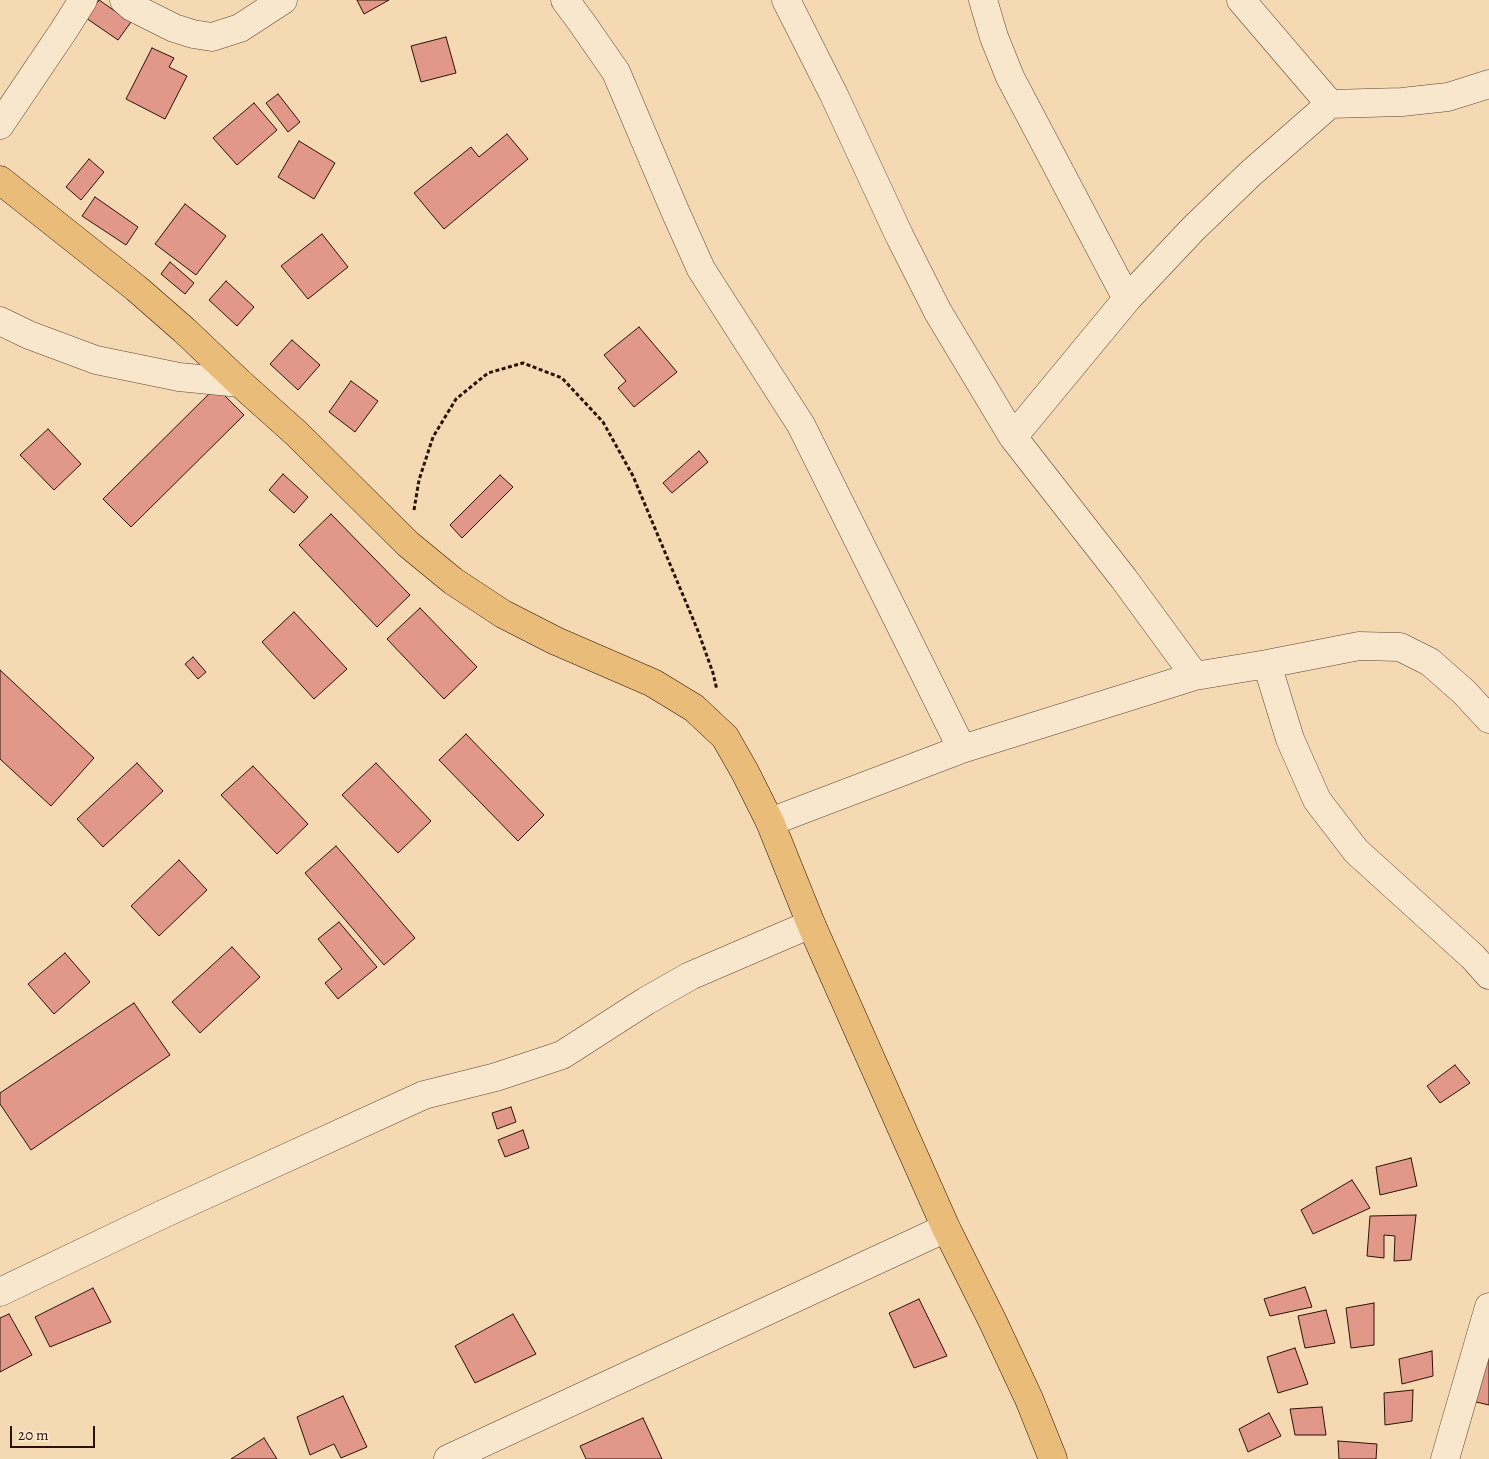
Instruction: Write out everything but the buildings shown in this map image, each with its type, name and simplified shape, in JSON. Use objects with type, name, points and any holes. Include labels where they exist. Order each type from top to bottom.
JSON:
[{"type":"main road","points":[[0,180],[136,288],[184,330],[240,384],[298,434],[408,544],[453,581],[503,614],[556,641],[653,683],[694,708],[725,737],[770,822],[811,924],[946,1228],[1029,1399],[1052,1459]]},
{"type":"street","points":[[0,125],[83,0]]},
{"type":"street","points":[[124,0],[132,7],[174,28],[192,34],[212,37],[240,28],[283,0]]},
{"type":"street","points":[[565,0],[616,72],[674,211],[701,269],[801,425],[962,749]]},
{"type":"street","points":[[786,0],[834,95],[900,237],[938,312],[1013,437],[1141,602],[1195,676]]},
{"type":"street","points":[[983,0],[994,37],[1010,78],[1127,299]]},
{"type":"street","points":[[1241,0],[1330,104]]},
{"type":"street","points":[[1013,437],[1127,299],[1200,222],[1250,174],[1330,104],[1402,102],[1439,98],[1489,84]]},
{"type":"street","points":[[0,321],[29,335],[96,360],[179,377],[240,384]]},
{"type":"street","points":[[770,822],[962,749],[1195,676],[1359,646],[1400,647],[1430,662],[1464,692],[1489,719]]},
{"type":"street","points":[[1267,664],[1290,739],[1317,800],[1356,851],[1473,957],[1489,975]]},
{"type":"street","points":[[0,1292],[170,1211],[424,1095],[496,1077],[562,1055],[646,1001],[690,976],[811,924]]},
{"type":"street","points":[[448,1459],[946,1228]]},
{"type":"street","points":[[1445,1459],[1489,1307]]},
{"type":"path","points":[[408,544],[419,480],[432,438],[456,399],[488,373],[523,363],[562,378],[603,422],[633,476],[698,631],[713,673],[717,691]]}]
